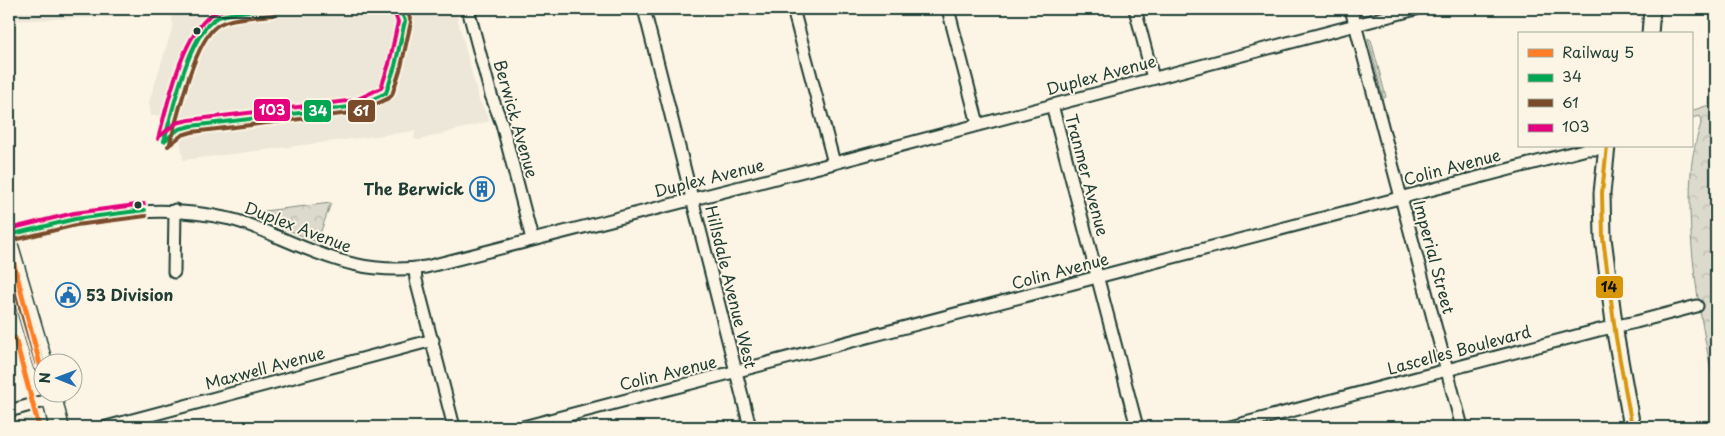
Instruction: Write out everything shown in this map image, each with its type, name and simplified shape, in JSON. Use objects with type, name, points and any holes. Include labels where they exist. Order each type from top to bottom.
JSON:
[{"type":"main road","points":[[9,248],[40,354]]},
{"type":"main road","points":[[53,404],[59,427]]},
{"type":"street","name":"Berwick Avenue","points":[[468,9],[532,239]]},
{"type":"street","name":"Hillsdale Avenue West","points":[[644,9],[750,427]]},
{"type":"street","points":[[793,9],[834,163]]},
{"type":"street","points":[[948,9],[978,124]]},
{"type":"street","points":[[1135,9],[1154,78]]},
{"type":"street","name":"Imperial Street","points":[[1351,9],[1462,427]]},
{"type":"street","name":"Duplex Avenue","points":[[9,235],[101,215],[145,210],[174,210],[231,219],[334,260],[354,266],[415,269],[834,163],[1416,9]]},
{"type":"street","points":[[1650,32],[1652,9]]},
{"type":"street","name":"Tranmer Avenue","points":[[1052,105],[1137,427]]},
{"type":"street","points":[[1606,148],[1602,193],[1603,238],[1614,327],[1632,427]]},
{"type":"street","name":"Colin Avenue","points":[[523,427],[1587,149],[1606,148]]},
{"type":"street","points":[[174,210],[174,272]]},
{"type":"street","points":[[415,269],[417,284],[454,427]]},
{"type":"street","name":"Lascelles Boulevard","points":[[1230,427],[1697,306]]},
{"type":"street","name":"Maxwell Avenue","points":[[106,427],[433,340]]},
{"type":"street","points":[[9,411],[32,403]]},
{"type":"shaded area","points":[[9,9],[455,9],[479,100],[490,121],[419,140],[414,139],[415,131],[183,160],[177,113],[151,116],[149,102],[173,26],[171,14],[9,21]]},
{"type":"shaded area","points":[[35,417],[37,427],[9,427],[9,422]]},
{"type":"green space","points":[[1368,38],[1371,40],[1386,97],[1383,98]]},
{"type":"green space","points":[[1716,72],[1716,395],[1696,284],[1690,200],[1692,159],[1702,120],[1700,116],[1692,118],[1692,111],[1709,105],[1712,82]]},
{"type":"green space","points":[[331,203],[317,242],[260,218],[264,211]]},
{"type":"rail line","name":"5","points":[[9,245],[37,354]]},
{"type":"rail line","name":"5","points":[[15,338],[39,427]]},
{"type":"transit line","name":"103","points":[[158,139],[171,90],[191,39],[211,15],[229,9]]},
{"type":"transit line","name":"34","points":[[164,141],[189,57],[205,28],[215,19],[227,15],[272,9]]},
{"type":"transit line","name":"34","points":[[164,141],[179,129],[191,126],[358,106],[386,93],[395,66],[405,21],[400,9]]},
{"type":"transit line","name":"61","points":[[168,146],[182,135],[192,132],[359,112],[389,98],[392,95],[401,67],[411,22],[407,9]]},
{"type":"transit line","name":"103","points":[[160,136],[176,123],[189,120],[356,100],[381,88],[389,64],[398,22],[394,11]]},
{"type":"transit line","name":"61","points":[[170,143],[195,60],[211,31],[220,24],[231,20],[273,15]]},
{"type":"transit line","name":"14","points":[[1607,148],[1602,193],[1603,238],[1616,338],[1632,427]]},
{"type":"transit line","name":"103","points":[[9,229],[74,213],[144,204]]},
{"type":"transit line","name":"34","points":[[9,235],[75,219],[145,210]]},
{"type":"transit line","name":"61","points":[[10,241],[76,225],[146,216]]},
{"type":"transit line","name":"34","points":[[9,248],[40,354]]},
{"type":"transit line","name":"61","points":[[9,269],[34,354]]},
{"type":"place","name":"The Berwick","points":[[482,189]]},
{"type":"place","name":"53 Division","points":[[68,295]]}]
